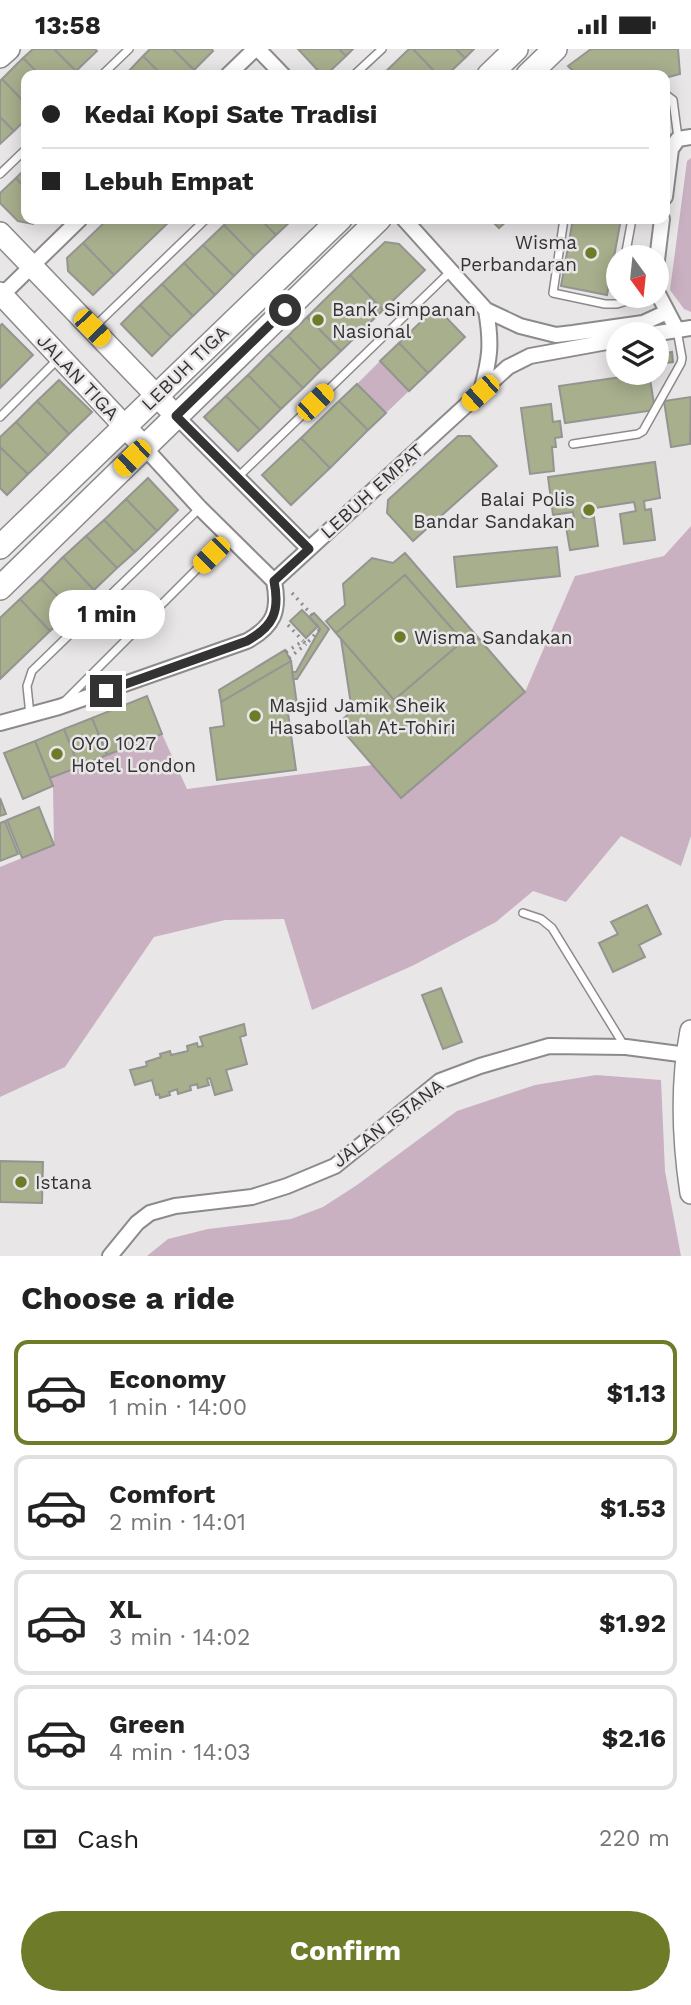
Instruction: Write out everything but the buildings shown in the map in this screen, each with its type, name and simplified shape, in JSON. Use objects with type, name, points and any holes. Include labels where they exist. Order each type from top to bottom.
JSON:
[{"type":"main road","points":[[494,70],[516,49]]},
{"type":"main road","points":[[533,70],[555,49]]},
{"type":"main road","name":"LEBUH TIGA","points":[[0,547],[336,224]]},
{"type":"main road","name":"LEBUH TIGA","points":[[0,588],[374,224]]},
{"type":"street","points":[[0,57],[9,49]]},
{"type":"street","points":[[234,70],[257,49],[278,70]]},
{"type":"street","points":[[670,151],[685,138]]},
{"type":"street","points":[[1,295],[75,224]]},
{"type":"street","points":[[409,224],[486,310],[520,326],[555,335],[643,323],[667,312]]},
{"type":"street","points":[[659,245],[661,224]]},
{"type":"street","points":[[0,233],[176,416],[309,549]]},
{"type":"street","name":"JALAN TIGA","points":[[1,295],[200,508],[276,579]]},
{"type":"street","points":[[665,308],[684,329]]},
{"type":"street","points":[[480,393],[491,340],[486,310]]},
{"type":"street","name":"LEBUH EMPAT","points":[[276,579],[508,367],[518,361],[606,343]]},
{"type":"street","points":[[0,723],[60,707],[247,641],[261,633],[275,612],[276,579]]},
{"type":"street","points":[[691,1031],[687,1055],[685,1125],[691,1193]]},
{"type":"street","name":"JALAN ISTANA","points":[[110,1256],[137,1223],[150,1213],[175,1206],[252,1197],[335,1166],[440,1081],[480,1066],[549,1046],[626,1047],[687,1055]]},
{"type":"lane","points":[[107,70],[129,49]]},
{"type":"lane","points":[[359,70],[382,49]]},
{"type":"lane","points":[[670,98],[685,138]]},
{"type":"lane","points":[[0,174],[21,154]]},
{"type":"lane","points":[[92,328],[201,224]]},
{"type":"lane","points":[[563,224],[553,293],[606,304]]},
{"type":"lane","points":[[627,245],[631,224]]},
{"type":"lane","points":[[237,477],[451,271]]},
{"type":"lane","points":[[573,444],[643,431],[681,363],[684,329]]},
{"type":"lane","points":[[0,417],[60,357]]},
{"type":"lane","points":[[30,715],[27,686],[32,671],[200,508]]},
{"type":"lane","points":[[60,707],[230,536]]},
{"type":"lane","points":[[523,912],[541,919],[552,928],[626,1047]]},
{"type":"path","points":[[276,579],[312,615]]},
{"type":"path","points":[[285,622],[304,643]]},
{"type":"path","points":[[289,657],[320,629]]},
{"type":"path","points":[[286,652],[304,643]]},
{"type":"shaded area","points":[[691,158],[691,312],[684,309],[670,290],[687,161]]},
{"type":"shaded area","points":[[380,361],[409,391],[386,413],[357,384]]},
{"type":"shaded area","points":[[691,526],[691,836],[681,866],[621,836],[566,902],[533,891],[496,922],[412,966],[312,1010],[284,919],[225,920],[154,937],[65,1067],[0,1097],[0,867],[54,845],[53,787],[50,778],[162,734],[187,789],[373,765],[401,797],[525,692],[575,576],[664,556]]},
{"type":"shaded area","points":[[596,1075],[661,1080],[665,1171],[681,1256],[147,1256],[168,1239],[208,1229],[291,1219],[323,1207],[457,1111],[535,1085]]},
{"type":"place","name":"Wisma Perbandaran","points":[[591,253]]},
{"type":"place","name":"Bank Simpanan Nasional","points":[[318,320]]},
{"type":"place","name":"Balai Polis Bandar Sandakan","points":[[589,510]]},
{"type":"place","name":"Wisma Sandakan","points":[[400,637]]},
{"type":"place","name":"Masjid Jamik Sheik Hasabollah At-Tohiri","points":[[255,716]]},
{"type":"place","name":"OYO 1027 Hotel London","points":[[57,754]]},
{"type":"place","name":"Istana","points":[[21,1182]]},
{"type":"route","points":[[106,691],[247,641],[261,633],[275,612],[277,596],[274,581],[309,549],[176,416],[285,310]]}]
